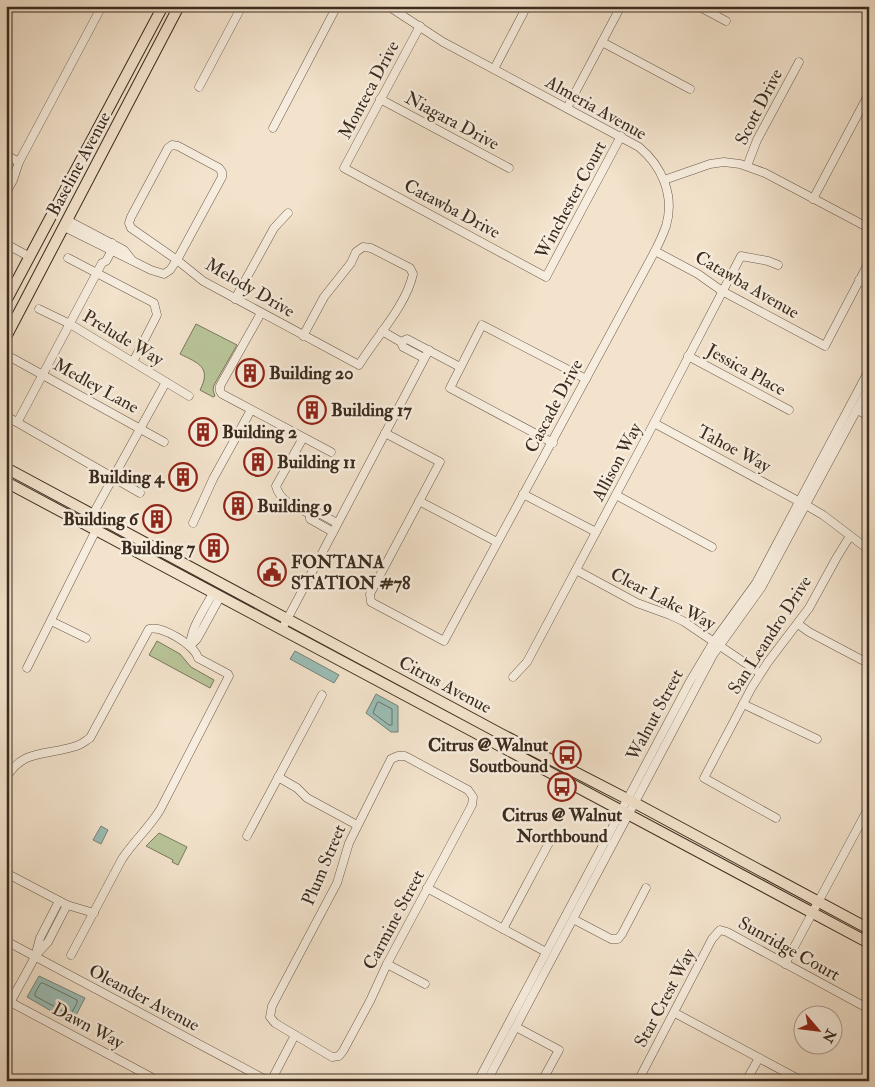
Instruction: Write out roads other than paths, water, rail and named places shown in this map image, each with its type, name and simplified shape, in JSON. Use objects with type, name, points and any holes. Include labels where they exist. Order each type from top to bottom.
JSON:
[{"type":"main road","name":"Baseline Avenue","points":[[6,301],[163,6]]},
{"type":"main road","name":"Baseline Avenue","points":[[6,337],[180,6]]},
{"type":"main road","name":"Citrus Avenue","points":[[6,468],[869,929]]},
{"type":"main road","name":"Citrus Avenue","points":[[6,482],[869,943]]},
{"type":"street","points":[[6,193],[19,162],[102,6]]},
{"type":"street","points":[[199,87],[242,6]]},
{"type":"street","points":[[273,128],[337,6]]},
{"type":"street","name":"Almeria Avenue","points":[[388,6],[443,42],[622,136],[645,152],[656,165],[664,180]]},
{"type":"street","points":[[494,69],[527,6]]},
{"type":"street","points":[[567,108],[621,6]]},
{"type":"street","points":[[698,6],[726,21]]},
{"type":"street","name":"Monteca Drive","points":[[344,168],[420,26]]},
{"type":"street","points":[[602,42],[690,89]]},
{"type":"street","name":"Scott Drive","points":[[747,166],[757,140],[799,62]]},
{"type":"street","name":"Niagara Drive","points":[[380,99],[509,168]]},
{"type":"street","points":[[813,199],[866,100]]},
{"type":"street","name":"Winchester Court","points":[[546,277],[622,136]]},
{"type":"street","name":"Melody Drive","points":[[177,260],[222,177],[222,172],[219,168],[178,146],[172,145],[168,148],[130,217],[129,223],[131,228],[203,281],[303,336],[359,364],[382,331]]},
{"type":"street","points":[[6,155],[19,162]]},
{"type":"street","points":[[664,180],[717,163],[747,166],[765,173],[869,228]]},
{"type":"street","name":"Catawba Drive","points":[[344,168],[546,277]]},
{"type":"street","name":"Cascade Drive","points":[[419,501],[370,594],[371,602],[444,641],[655,251],[668,218],[668,197],[664,180]]},
{"type":"street","points":[[235,299],[274,228],[288,213]]},
{"type":"street","points":[[66,224],[109,248],[124,250],[132,260],[151,270],[164,274],[170,270],[177,260]]},
{"type":"street","points":[[6,244],[30,257]]},
{"type":"street","points":[[303,336],[324,297],[351,263],[356,252],[363,247],[371,248],[410,268],[413,274],[411,282],[397,309],[382,331],[402,342],[403,347],[424,358]]},
{"type":"street","points":[[18,422],[102,263],[100,258],[109,248]]},
{"type":"street","name":"Catawba Avenue","points":[[655,251],[698,274],[722,291],[825,346],[859,280]]},
{"type":"street","name":"Allison Way","points":[[512,677],[526,662],[654,424],[741,256],[768,261],[778,265]]},
{"type":"street","points":[[68,258],[154,304],[157,315],[133,362]]},
{"type":"street","points":[[869,262],[859,280],[869,285]]},
{"type":"street","name":"Prelude Way","points":[[39,309],[70,324],[189,396]]},
{"type":"street","points":[[260,313],[220,386],[220,391],[222,394],[251,410],[331,452]]},
{"type":"street","points":[[552,443],[450,388],[482,325],[586,379]]},
{"type":"street","points":[[402,342],[407,339],[460,367]]},
{"type":"street","points":[[282,629],[429,350]]},
{"type":"street","name":"Jessica Place","points":[[688,356],[789,410]]},
{"type":"street","name":"Medley Lane","points":[[12,358],[164,442]]},
{"type":"street","name":"Walnut Street","points":[[487,1081],[573,919],[631,801],[717,643],[761,588],[869,370]]},
{"type":"street","points":[[92,514],[166,382]]},
{"type":"street","name":"Walnut Street","points":[[803,504],[869,387]]},
{"type":"street","points":[[193,523],[213,479],[251,410]]},
{"type":"street","points":[[857,410],[869,416]]},
{"type":"street","points":[[6,416],[140,493]]},
{"type":"street","name":"Tahoe Way","points":[[654,424],[823,515],[869,550]]},
{"type":"street","points":[[385,433],[440,462],[419,501],[497,542]]},
{"type":"street","points":[[303,438],[276,486],[278,495],[308,513],[315,512],[338,523]]},
{"type":"street","points":[[523,494],[596,532]]},
{"type":"street","points":[[616,495],[712,547]]},
{"type":"street","points":[[308,513],[310,519],[333,532]]},
{"type":"street","points":[[27,668],[96,530]]},
{"type":"street","name":"San Leandro Drive","points":[[776,818],[704,778],[760,673],[810,608],[850,536]]},
{"type":"street","name":"Clear Lake Way","points":[[576,570],[637,603],[676,618],[717,643],[760,673]]},
{"type":"street","points":[[190,646],[194,629],[216,595]]},
{"type":"street","points":[[51,621],[86,638]]},
{"type":"street","points":[[798,624],[809,632],[862,660]]},
{"type":"street","points":[[6,778],[17,763],[26,758],[77,746],[90,738],[149,629],[154,627],[160,629],[190,646],[197,653],[198,658],[229,676],[160,810],[150,826],[130,847],[71,955]]},
{"type":"street","points":[[246,836],[322,695]]},
{"type":"street","points":[[743,704],[817,739]]},
{"type":"street","name":"Carmine Street","points":[[295,1035],[332,1056],[338,1056],[343,1051],[472,805],[473,797],[468,790],[405,756],[398,756]]},
{"type":"street","name":"Plum Street","points":[[295,1035],[275,1023],[270,1017],[272,1006],[337,884],[348,843],[357,825],[391,759],[398,756]]},
{"type":"street","points":[[278,777],[297,788],[307,798],[357,825]]},
{"type":"street","points":[[785,964],[868,810]]},
{"type":"street","name":"Walnut Street","points":[[478,1081],[546,952],[625,813]]},
{"type":"street","points":[[504,929],[550,839]]},
{"type":"street","points":[[6,873],[67,905],[94,913]]},
{"type":"street","points":[[427,888],[546,952]]},
{"type":"street","points":[[573,919],[611,939],[618,939],[646,888]]},
{"type":"street","points":[[8,1006],[34,956],[40,938],[59,901]]},
{"type":"street","points":[[34,956],[48,942],[67,905]]},
{"type":"street","points":[[46,927],[54,931]]},
{"type":"street","name":"Sunridge Court","points":[[720,930],[869,1009]]},
{"type":"street","name":"Star Crest Way","points":[[638,1081],[712,939],[720,930]]},
{"type":"street","name":"Oleander Avenue","points":[[6,942],[270,1081]]},
{"type":"street","points":[[387,964],[425,984]]},
{"type":"street","name":"Dawn Way","points":[[8,1006],[152,1079]]},
{"type":"street","points":[[675,1013],[802,1081]]},
{"type":"street","points":[[516,1027],[559,1050],[542,1081]]},
{"type":"street","points":[[270,1081],[295,1035]]},
{"type":"street","points":[[746,1081],[759,1058]]},
{"type":"water","points":[[295,651],[339,675],[334,683],[290,659]]},
{"type":"water","points":[[376,694],[398,706],[398,732],[391,732],[366,713]]},
{"type":"water","points":[[101,826],[108,830],[101,844],[93,840]]},
{"type":"water","points":[[39,976],[85,998],[72,1023],[27,997]]},
{"type":"place","name":"Building 20","points":[[250,373]]},
{"type":"place","name":"Building 17","points":[[312,410]]},
{"type":"place","name":"Building 2","points":[[203,432]]},
{"type":"place","name":"Building 11","points":[[258,462]]},
{"type":"place","name":"Building 4","points":[[183,477]]},
{"type":"place","name":"Building 9","points":[[238,506]]},
{"type":"place","name":"Building 6","points":[[157,519]]},
{"type":"place","name":"Building 7","points":[[214,548]]},
{"type":"place","name":"FONTANA STATION #78","points":[[272,572]]},
{"type":"place","name":"Citrus @ Walnut Soutbound","points":[[567,755]]},
{"type":"place","name":"Citrus @ Walnut Northbound","points":[[562,787]]}]
